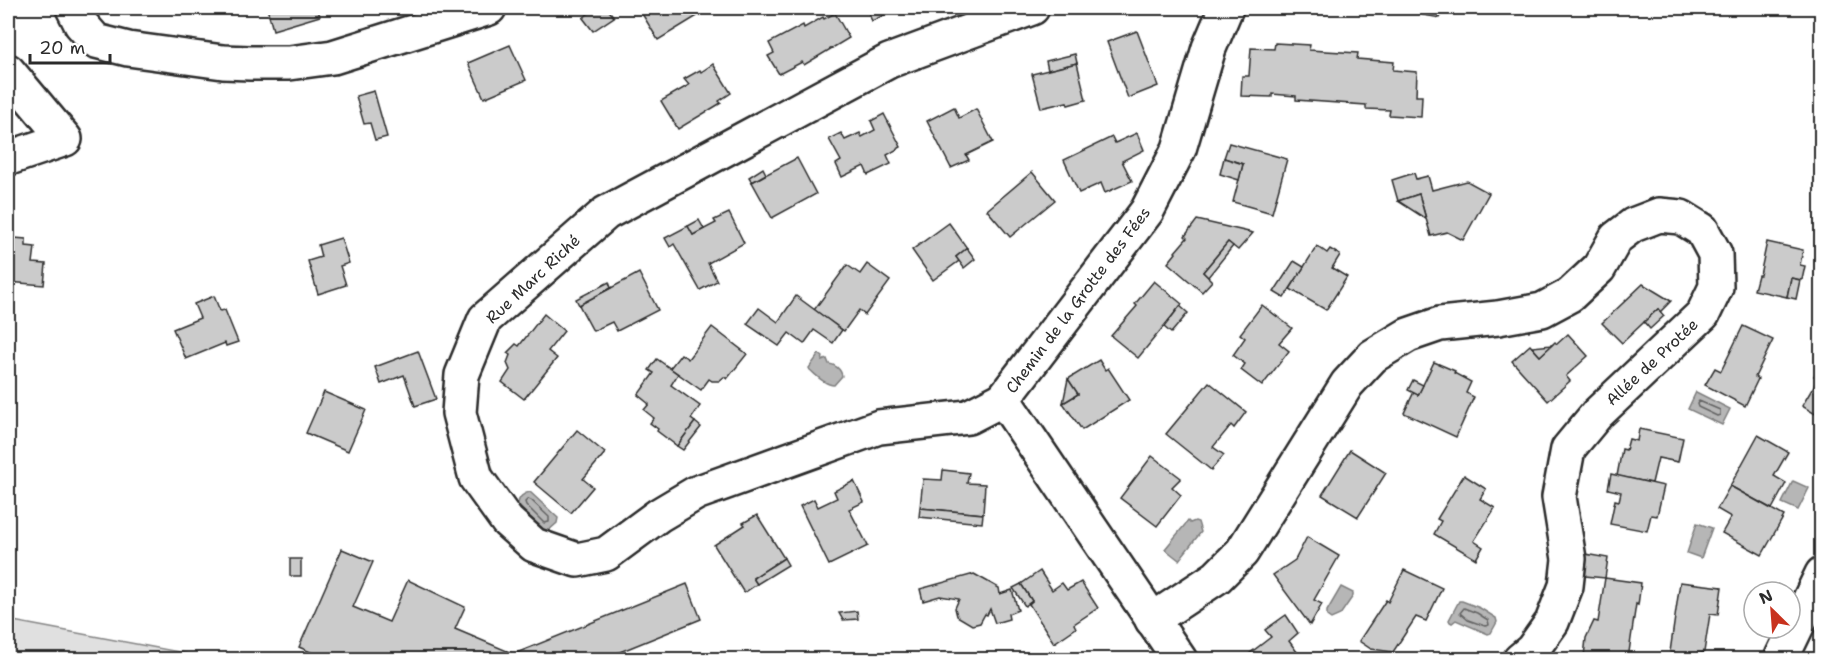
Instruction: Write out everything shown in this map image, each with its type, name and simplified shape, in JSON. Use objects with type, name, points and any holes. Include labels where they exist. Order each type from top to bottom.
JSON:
[{"type":"street","points":[[65,8],[72,8],[81,24],[96,41],[128,49],[223,62],[250,63],[289,63],[333,57],[489,8]]},
{"type":"street","name":"Rue Marc Riché","points":[[1003,399],[968,417],[879,427],[696,493],[660,515],[606,555],[577,560],[534,545],[507,521],[476,478],[459,412],[462,375],[485,319],[606,213],[889,61],[1032,8]]},
{"type":"street","name":"Chemin de la Grotte des Fées","points":[[1180,660],[1003,399],[1147,211],[1179,149],[1209,48],[1226,8]]},
{"type":"street","points":[[8,71],[65,139],[8,157]]},
{"type":"street","name":"Allée de Protée","points":[[1152,620],[1217,577],[1242,552],[1347,384],[1373,356],[1408,335],[1440,324],[1498,318],[1542,310],[1570,296],[1599,268],[1616,238],[1632,225],[1659,215],[1682,217],[1702,230],[1711,246],[1715,255],[1716,287],[1703,314],[1597,414],[1568,449],[1559,497],[1569,559],[1566,586],[1552,622],[1532,650],[1520,660]]},
{"type":"street","points":[[1781,658],[1821,574]]},
{"type":"street","points":[[1781,658],[1821,634]]},
{"type":"shaded area","points":[[8,620],[216,659],[8,659]]},
{"type":"water","points":[[819,354],[823,357],[822,361],[827,359],[829,364],[840,371],[842,376],[834,385],[824,382],[809,368]]},
{"type":"water","points":[[1696,392],[1730,409],[1722,425],[1688,409]]},
{"type":"water","points":[[1793,481],[1809,488],[1798,510],[1782,503]]},
{"type":"water","points":[[530,492],[558,518],[557,523],[548,531],[542,530],[518,505],[522,496]]},
{"type":"water","points":[[1188,521],[1198,522],[1201,532],[1179,560],[1165,549]]},
{"type":"water","points":[[1697,523],[1712,528],[1701,558],[1687,553]]},
{"type":"water","points":[[1341,587],[1353,593],[1353,596],[1340,615],[1331,619],[1327,616],[1327,611]]},
{"type":"water","points":[[1459,601],[1480,608],[1496,618],[1497,622],[1491,633],[1488,634],[1456,620],[1450,622]]},
{"type":"building","points":[[267,8],[317,8],[320,16],[273,30]]},
{"type":"building","points":[[595,8],[607,8],[614,17],[593,31],[583,18]]},
{"type":"building","points":[[649,8],[694,8],[699,15],[658,40],[641,12]]},
{"type":"building","points":[[866,8],[898,8],[872,21]]},
{"type":"building","points":[[1424,8],[1442,8],[1440,18],[1423,15]]},
{"type":"building","points":[[835,13],[849,38],[804,65],[802,62],[779,74],[768,56],[774,53],[769,43],[803,25],[804,28]]},
{"type":"building","points":[[1137,31],[1158,86],[1128,98],[1107,42]]},
{"type":"building","points":[[1275,43],[1310,45],[1309,50],[1358,53],[1357,59],[1394,62],[1393,70],[1417,72],[1416,96],[1422,96],[1421,117],[1389,115],[1390,110],[1366,109],[1366,105],[1296,100],[1296,96],[1272,94],[1272,97],[1241,96],[1242,76],[1249,76],[1251,48],[1274,49]]},
{"type":"building","points":[[510,45],[526,80],[484,98],[468,63]]},
{"type":"building","points":[[1075,54],[1077,63],[1048,70],[1046,61]]},
{"type":"building","points":[[1077,63],[1086,100],[1041,108],[1032,74]]},
{"type":"building","points":[[713,64],[731,93],[719,101],[721,103],[678,129],[661,101],[689,85],[684,79]]},
{"type":"building","points":[[374,91],[387,137],[375,140],[370,123],[364,124],[356,96]]},
{"type":"building","points":[[954,107],[959,118],[976,109],[993,142],[966,155],[969,160],[951,168],[927,121]]},
{"type":"building","points":[[884,114],[901,147],[887,155],[891,164],[868,175],[864,166],[842,177],[836,164],[841,161],[829,139],[841,133],[845,140],[860,133],[862,137],[875,130],[871,121]]},
{"type":"building","points":[[1137,133],[1144,150],[1122,161],[1132,181],[1105,193],[1101,183],[1079,193],[1064,160],[1112,137],[1115,143]]},
{"type":"building","points":[[1229,143],[1287,159],[1272,213],[1233,202],[1243,164],[1224,158]]},
{"type":"building","points":[[797,158],[816,194],[772,218],[752,182]]},
{"type":"building","points":[[1224,158],[1243,164],[1239,180],[1220,174]]},
{"type":"building","points":[[763,168],[766,174],[752,182],[749,177]]},
{"type":"building","points":[[1032,172],[1055,200],[1010,237],[987,210]]},
{"type":"building","points":[[1414,173],[1416,179],[1428,176],[1432,190],[1467,181],[1489,193],[1463,240],[1447,232],[1431,236],[1419,194],[1398,201],[1392,180]]},
{"type":"building","points":[[1419,194],[1426,219],[1398,201]]},
{"type":"building","points":[[729,213],[744,243],[708,263],[717,281],[700,290],[674,244],[670,247],[665,238],[688,226],[693,235],[716,223],[714,220]]},
{"type":"building","points":[[699,220],[704,229],[693,235],[688,226]]},
{"type":"building","points":[[1197,220],[1253,233],[1238,250],[1228,242],[1203,272],[1212,281],[1202,292],[1168,263]]},
{"type":"building","points":[[949,223],[967,248],[956,257],[959,261],[933,280],[912,250]]},
{"type":"building","points":[[14,238],[26,239],[26,246],[35,247],[33,263],[46,264],[44,285],[8,282],[8,240],[14,241]]},
{"type":"building","points":[[341,238],[349,263],[340,266],[346,285],[318,294],[308,261],[321,257],[318,245]]},
{"type":"building","points":[[1228,242],[1233,246],[1208,277],[1203,272]]},
{"type":"building","points":[[1767,242],[1803,250],[1800,265],[1805,266],[1802,280],[1791,278],[1787,297],[1754,290],[1758,275],[1760,275]]},
{"type":"building","points":[[1317,246],[1327,253],[1330,249],[1340,255],[1332,268],[1347,277],[1326,310],[1290,289]]},
{"type":"building","points":[[967,248],[975,259],[964,268],[956,257]]},
{"type":"building","points":[[1294,261],[1304,267],[1284,298],[1274,292]]},
{"type":"building","points":[[867,264],[890,281],[865,315],[859,310],[844,331],[814,310],[847,265],[860,274]]},
{"type":"building","points":[[639,273],[658,310],[617,331],[612,322],[593,331],[579,305]]},
{"type":"building","points":[[1791,278],[1800,280],[1796,299],[1787,297]]},
{"type":"building","points":[[1154,281],[1182,304],[1138,358],[1111,336],[1137,306],[1135,304]]},
{"type":"building","points":[[609,282],[611,288],[579,305],[576,299]]},
{"type":"building","points":[[1643,284],[1671,301],[1660,312],[1658,309],[1622,343],[1602,323]]},
{"type":"building","points":[[214,296],[220,311],[225,310],[238,342],[226,346],[225,343],[186,359],[173,329],[200,318],[194,304]]},
{"type":"building","points":[[796,296],[842,330],[833,343],[814,330],[804,344],[789,333],[779,346],[747,324],[759,308],[778,322]]},
{"type":"building","points":[[1262,305],[1292,328],[1279,343],[1289,351],[1262,386],[1241,370],[1245,364],[1233,355],[1245,338],[1240,334]]},
{"type":"building","points":[[1180,306],[1188,313],[1171,333],[1164,327]]},
{"type":"building","points":[[1658,309],[1664,316],[1650,329],[1644,322]]},
{"type":"building","points":[[544,314],[564,331],[548,351],[557,358],[524,399],[502,382],[510,370],[507,363],[510,355],[507,353],[516,344],[519,346]]},
{"type":"building","points":[[1743,326],[1773,340],[1755,377],[1758,379],[1745,406],[1705,385],[1715,368],[1721,371]]},
{"type":"building","points":[[712,327],[747,354],[727,379],[724,377],[719,381],[712,381],[709,379],[701,390],[670,368],[681,354],[688,359]]},
{"type":"building","points":[[1568,334],[1588,356],[1566,376],[1570,381],[1548,401],[1512,361],[1530,345],[1540,356]]},
{"type":"building","points":[[1552,345],[1540,356],[1532,347]]},
{"type":"building","points":[[418,351],[436,399],[415,406],[404,375],[381,384],[375,367]]},
{"type":"building","points":[[657,359],[678,374],[671,385],[700,406],[691,419],[695,422],[677,446],[650,423],[654,418],[644,410],[649,404],[638,395],[654,373],[649,370]]},
{"type":"building","points":[[1099,360],[1105,370],[1108,368],[1129,400],[1082,430],[1063,403],[1078,394],[1068,379]]},
{"type":"building","points":[[1434,362],[1455,371],[1454,373],[1471,382],[1466,393],[1474,397],[1456,437],[1404,413],[1414,392],[1418,395]]},
{"type":"building","points":[[1821,364],[1822,418],[1802,406],[1818,379],[1814,376]]},
{"type":"building","points":[[1068,379],[1078,394],[1063,403]]},
{"type":"building","points":[[1413,380],[1423,385],[1418,395],[1408,390]]},
{"type":"building","points":[[1209,382],[1246,412],[1234,428],[1231,425],[1213,447],[1224,455],[1211,470],[1166,434]]},
{"type":"building","points":[[324,392],[366,410],[348,451],[306,433]]},
{"type":"building","points":[[695,422],[701,427],[683,450],[677,446]]},
{"type":"building","points":[[1639,429],[1683,438],[1678,462],[1658,458],[1652,483],[1617,476],[1622,449],[1626,450],[1629,439],[1637,441]]},
{"type":"building","points":[[577,430],[605,453],[583,479],[593,487],[571,513],[534,482]]},
{"type":"building","points":[[1758,435],[1788,452],[1774,476],[1786,483],[1772,509],[1730,486]]},
{"type":"building","points":[[1350,450],[1386,473],[1358,517],[1322,495]]},
{"type":"building","points":[[1152,456],[1181,478],[1172,487],[1181,495],[1157,526],[1120,498]]},
{"type":"building","points":[[943,470],[969,473],[967,483],[985,484],[983,514],[920,508],[923,479],[942,480]]},
{"type":"building","points":[[1611,474],[1664,486],[1657,516],[1651,515],[1647,531],[1610,524],[1615,500],[1619,501],[1621,492],[1608,489]]},
{"type":"building","points":[[1464,475],[1486,489],[1480,499],[1495,508],[1474,541],[1483,547],[1476,559],[1434,534],[1441,521],[1437,519]]},
{"type":"building","points":[[854,481],[864,502],[849,509],[868,546],[829,565],[800,506],[814,499],[818,507],[837,498],[834,491]]},
{"type":"building","points":[[1730,486],[1784,516],[1762,555],[1722,533],[1731,517],[1717,509]]},
{"type":"building","points":[[920,508],[983,514],[982,523],[919,517]]},
{"type":"building","points":[[757,515],[784,558],[753,578],[757,584],[744,593],[714,545]]},
{"type":"building","points":[[1307,537],[1339,556],[1314,600],[1322,604],[1310,625],[1273,575],[1295,560]]},
{"type":"building","points":[[342,549],[373,562],[353,607],[389,622],[408,580],[465,607],[455,629],[514,654],[687,584],[701,619],[600,660],[329,660],[299,647]]},
{"type":"building","points":[[1585,554],[1608,558],[1605,578],[1585,576]]},
{"type":"building","points":[[784,558],[788,565],[757,584],[753,578]]},
{"type":"building","points":[[290,559],[301,559],[301,576],[290,576]]},
{"type":"building","points":[[1404,570],[1442,588],[1426,621],[1416,617],[1393,652],[1371,649],[1359,641],[1386,600],[1388,602]]},
{"type":"building","points":[[1040,571],[1052,590],[1062,583],[1067,590],[1081,582],[1098,608],[1074,624],[1076,628],[1054,643],[1029,604],[1032,601],[1021,584]]},
{"type":"building","points":[[974,574],[999,588],[1000,594],[1012,590],[1018,610],[1008,614],[1009,619],[995,623],[990,609],[980,623],[972,625],[957,616],[955,608],[959,599],[940,596],[923,601],[920,589]]},
{"type":"building","points":[[1605,578],[1641,583],[1628,659],[1584,657],[1586,638],[1594,621],[1598,622]]},
{"type":"building","points":[[1680,582],[1722,587],[1718,615],[1710,614],[1704,652],[1693,656],[1670,652]]},
{"type":"building","points":[[1021,584],[1032,601],[1025,606],[1013,588]]},
{"type":"building","points":[[857,611],[858,619],[843,620],[839,613]]},
{"type":"building","points":[[1286,615],[1298,633],[1289,641],[1303,660],[1253,660],[1249,654],[1271,637],[1265,630]]}]
